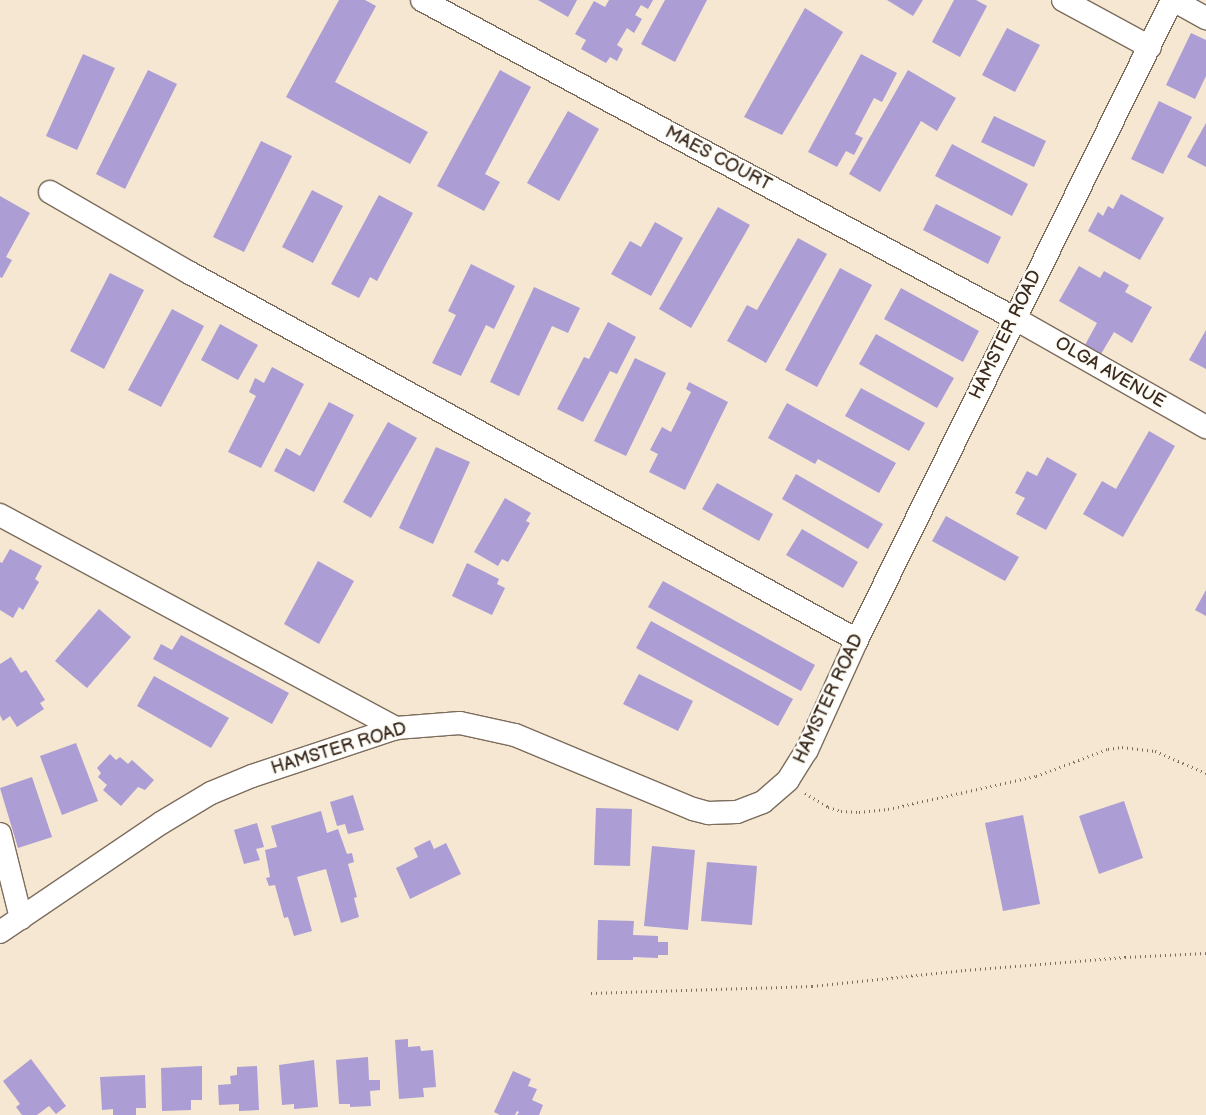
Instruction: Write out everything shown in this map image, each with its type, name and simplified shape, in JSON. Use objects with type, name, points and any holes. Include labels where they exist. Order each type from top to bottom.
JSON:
[{"type":"street","name":"MAES COURT","points":[[422,0],[1014,318]]},
{"type":"street","points":[[1062,0],[1150,47]]},
{"type":"street","name":"HAMSTER ROAD","points":[[0,932],[160,823],[211,793],[252,776],[396,728],[460,723],[515,735],[693,809],[708,813],[737,812],[763,802],[788,780],[807,750],[857,640],[1014,318],[1173,0]]},
{"type":"street","points":[[1173,0],[1206,18]]},
{"type":"street","points":[[50,192],[190,273],[857,640]]},
{"type":"street","name":"OLGA AVENUE","points":[[1014,318],[1206,427]]},
{"type":"street","points":[[0,515],[396,728]]},
{"type":"street","points":[[0,834],[21,918]]},
{"type":"path","points":[[788,780],[828,807],[860,812],[888,809],[1036,776],[1108,749],[1122,746],[1154,750],[1206,773]]},
{"type":"path","points":[[591,993],[812,986],[965,970],[1125,957],[1206,953]]},
{"type":"building","points":[[339,0],[365,0],[376,6],[335,82],[428,132],[410,164],[286,97]]},
{"type":"building","points":[[538,0],[577,0],[568,17]]},
{"type":"building","points":[[609,0],[653,0],[648,9],[641,5],[635,15],[642,19],[634,33],[627,28],[617,45],[623,49],[617,61],[610,57],[606,63],[581,49],[586,40],[575,34],[594,1],[605,7]]},
{"type":"building","points":[[665,0],[707,0],[675,62],[641,44]]},
{"type":"building","points":[[887,0],[923,0],[913,16]]},
{"type":"building","points":[[954,0],[976,0],[987,6],[960,57],[932,42]]},
{"type":"building","points":[[805,8],[843,32],[782,135],[744,117]]},
{"type":"building","points":[[1007,28],[1040,45],[1015,92],[982,75]]},
{"type":"building","points":[[1191,33],[1206,40],[1206,76],[1195,99],[1166,85]]},
{"type":"building","points":[[83,54],[115,68],[77,150],[46,136]]},
{"type":"building","points":[[861,54],[897,73],[882,102],[874,98],[855,134],[863,138],[854,155],[846,151],[837,167],[808,152]]},
{"type":"building","points":[[148,70],[177,84],[125,189],[96,174]]},
{"type":"building","points":[[500,70],[531,87],[485,174],[500,182],[484,211],[437,186]]},
{"type":"building","points":[[908,70],[956,98],[937,131],[921,121],[880,192],[849,174]]},
{"type":"building","points":[[1159,101],[1192,117],[1163,174],[1131,159]]},
{"type":"building","points":[[568,111],[599,129],[559,201],[527,183]]},
{"type":"building","points":[[994,116],[1046,141],[1034,167],[981,142]]},
{"type":"building","points":[[1206,123],[1206,167],[1187,157]]},
{"type":"building","points":[[261,141],[292,156],[244,252],[213,237]]},
{"type":"building","points":[[952,144],[1028,184],[1012,216],[935,176]]},
{"type":"building","points":[[312,190],[343,206],[313,263],[282,247]]},
{"type":"building","points":[[1121,194],[1164,218],[1140,260],[1088,231],[1098,212],[1103,216],[1108,206],[1113,209]]},
{"type":"building","points":[[379,195],[413,213],[377,281],[370,277],[359,298],[331,284]]},
{"type":"building","points":[[0,196],[30,213],[6,257],[12,260],[2,278],[0,277]]},
{"type":"building","points":[[936,204],[1001,237],[988,264],[923,230]]},
{"type":"building","points":[[718,207],[750,225],[691,328],[659,309]]},
{"type":"building","points":[[655,222],[683,238],[651,296],[611,274],[630,241],[641,247]]},
{"type":"building","points":[[798,238],[827,254],[766,363],[727,341],[747,305],[757,310]]},
{"type":"building","points":[[471,264],[515,286],[494,329],[486,325],[461,376],[432,363],[456,315],[448,311]]},
{"type":"building","points":[[1079,266],[1100,278],[1104,271],[1129,285],[1125,292],[1152,307],[1132,343],[1114,332],[1101,354],[1085,345],[1097,323],[1059,301]]},
{"type":"building","points":[[840,268],[872,285],[817,387],[785,370]]},
{"type":"building","points":[[110,273],[144,290],[104,369],[70,351]]},
{"type":"building","points":[[534,287],[580,308],[568,333],[552,326],[519,396],[490,382]]},
{"type":"building","points":[[901,288],[979,331],[963,362],[884,319]]},
{"type":"building","points":[[172,309],[204,326],[161,407],[128,390]]},
{"type":"building","points":[[608,322],[636,337],[617,374],[610,371],[583,422],[557,409],[584,357],[589,359]]},
{"type":"building","points":[[220,324],[258,345],[238,380],[201,360]]},
{"type":"building","points":[[1206,330],[1206,369],[1189,360]]},
{"type":"building","points":[[876,334],[954,378],[937,408],[859,364]]},
{"type":"building","points":[[635,358],[666,373],[626,456],[594,441]]},
{"type":"building","points":[[272,367],[304,384],[261,468],[228,452],[256,396],[249,392],[255,378],[264,383]]},
{"type":"building","points":[[689,382],[728,402],[685,490],[649,472],[658,454],[650,450],[662,427],[671,432],[691,392],[686,389]]},
{"type":"building","points":[[861,388],[925,423],[909,451],[845,416]]},
{"type":"building","points":[[329,402],[354,415],[314,492],[274,471],[286,448],[300,456]]},
{"type":"building","points":[[787,403],[896,463],[879,493],[818,459],[815,464],[768,438]]},
{"type":"building","points":[[388,422],[417,438],[371,518],[343,502]]},
{"type":"building","points":[[1149,431],[1175,446],[1123,537],[1083,514],[1102,481],[1116,489]]},
{"type":"building","points":[[436,447],[470,462],[433,544],[399,528]]},
{"type":"building","points":[[1047,457],[1077,474],[1046,530],[1016,514],[1025,498],[1015,493],[1027,471],[1037,476]]},
{"type":"building","points":[[796,474],[883,524],[868,549],[782,499]]},
{"type":"building","points":[[717,483],[773,514],[759,541],[702,509]]},
{"type":"building","points":[[505,498],[531,513],[526,521],[530,523],[508,562],[502,559],[498,566],[474,552]]},
{"type":"building","points":[[946,516],[1019,557],[1005,581],[932,541]]},
{"type":"building","points":[[802,529],[858,562],[843,588],[786,555]]},
{"type":"building","points":[[10,549],[42,566],[35,579],[39,582],[23,610],[19,607],[13,618],[0,610],[0,562],[2,563]]},
{"type":"building","points":[[318,561],[354,581],[319,644],[284,624]]},
{"type":"building","points":[[467,563],[499,579],[497,584],[505,588],[492,615],[452,596]]},
{"type":"building","points":[[663,581],[815,665],[801,691],[648,607]]},
{"type":"building","points":[[1206,590],[1206,616],[1195,610]]},
{"type":"building","points":[[99,609],[131,637],[87,688],[55,661]]},
{"type":"building","points":[[651,621],[793,699],[778,726],[636,648]]},
{"type":"building","points":[[181,635],[289,693],[272,724],[153,659],[161,644],[172,650]]},
{"type":"building","points":[[11,657],[21,673],[26,670],[45,700],[40,703],[44,709],[17,727],[10,716],[3,721],[0,715],[0,664]]},
{"type":"building","points":[[639,674],[693,701],[678,731],[623,704]]},
{"type":"building","points":[[154,676],[229,718],[211,748],[137,706]]},
{"type":"building","points":[[76,743],[98,801],[62,815],[40,756]]},
{"type":"building","points":[[110,754],[116,760],[120,757],[128,764],[132,760],[154,780],[145,790],[138,787],[121,806],[103,790],[107,785],[98,777],[101,773],[97,768]]},
{"type":"building","points":[[32,777],[52,837],[18,848],[0,788]]},
{"type":"building","points":[[353,795],[364,830],[348,834],[345,824],[337,826],[330,802]]},
{"type":"building","points":[[1124,801],[1143,858],[1099,874],[1079,816]]},
{"type":"building","points":[[596,808],[632,809],[630,866],[594,865]]},
{"type":"building","points":[[321,811],[327,833],[338,829],[347,854],[352,853],[354,862],[348,864],[357,897],[354,898],[359,917],[341,923],[326,869],[297,877],[312,931],[294,936],[288,917],[284,918],[275,885],[269,886],[266,878],[270,877],[265,850],[277,847],[271,826]]},
{"type":"building","points":[[1023,815],[1040,904],[1003,911],[985,823]]},
{"type":"building","points":[[257,823],[264,847],[256,849],[260,860],[244,864],[234,830]]},
{"type":"building","points":[[430,840],[434,849],[446,843],[461,874],[410,899],[396,868],[418,857],[414,848]]},
{"type":"building","points":[[652,846],[695,850],[688,930],[644,926]]},
{"type":"building","points":[[707,862],[757,866],[752,925],[701,921]]},
{"type":"building","points":[[598,920],[634,921],[633,935],[658,936],[658,942],[668,942],[668,955],[658,955],[658,958],[633,957],[633,960],[597,960]]},
{"type":"building","points":[[408,1039],[408,1047],[420,1046],[421,1051],[433,1050],[436,1087],[423,1088],[424,1097],[399,1099],[395,1040]]},
{"type":"building","points":[[368,1057],[369,1080],[380,1080],[380,1090],[370,1091],[371,1106],[350,1107],[350,1104],[339,1104],[336,1060]]},
{"type":"building","points":[[31,1059],[66,1106],[56,1114],[49,1106],[37,1115],[22,1115],[16,1107],[20,1104],[3,1081]]},
{"type":"building","points":[[314,1060],[318,1107],[294,1109],[294,1104],[282,1105],[279,1065]]},
{"type":"building","points":[[202,1066],[202,1100],[191,1100],[191,1110],[162,1111],[161,1068]]},
{"type":"building","points":[[257,1066],[259,1110],[239,1111],[239,1104],[219,1105],[218,1085],[231,1084],[230,1076],[237,1075],[237,1067]]},
{"type":"building","points":[[513,1071],[531,1079],[528,1086],[537,1089],[532,1100],[543,1105],[539,1115],[517,1115],[519,1112],[517,1111],[515,1115],[500,1115],[494,1112]]},
{"type":"building","points":[[145,1075],[146,1108],[136,1108],[136,1115],[113,1115],[113,1109],[102,1110],[100,1077]]}]
